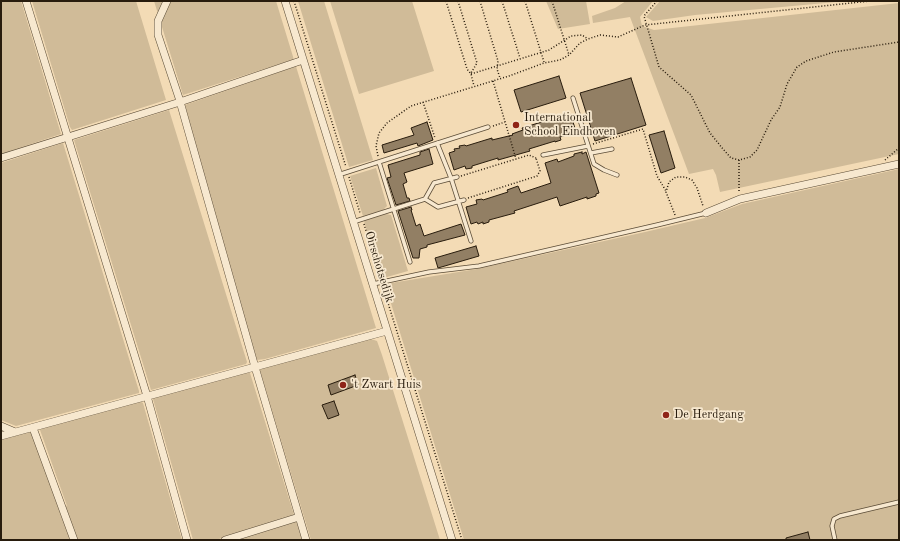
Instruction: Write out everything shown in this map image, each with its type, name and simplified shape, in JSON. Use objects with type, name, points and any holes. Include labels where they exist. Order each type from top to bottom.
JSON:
[{"type":"street","points":[[26,1],[146,396],[187,540]]},
{"type":"street","points":[[167,1],[158,21],[158,35],[180,102],[306,540]]},
{"type":"street","name":"Oirschotsedijk","points":[[285,1],[452,540]]},
{"type":"street","points":[[1,158],[180,102],[303,60]]},
{"type":"street","points":[[703,213],[740,199],[899,164]]},
{"type":"street","points":[[1,436],[387,331]]},
{"type":"street","points":[[1,426],[15,432]]},
{"type":"street","points":[[33,428],[74,540]]},
{"type":"street","points":[[225,540],[299,517]]},
{"type":"lane","points":[[573,98],[594,164],[617,175]]},
{"type":"lane","points":[[338,175],[488,127]]},
{"type":"lane","points":[[437,144],[451,178],[471,241]]},
{"type":"lane","points":[[543,155],[588,146]]},
{"type":"lane","points":[[591,153],[612,149]]},
{"type":"lane","points":[[379,162],[410,262]]},
{"type":"lane","points":[[353,222],[425,199],[434,183],[457,177]]},
{"type":"lane","points":[[425,199],[438,207],[464,200]]},
{"type":"lane","points":[[373,285],[429,272],[479,266],[703,213]]},
{"type":"lane","points":[[835,540],[832,526],[834,520],[840,516],[899,502]]},
{"type":"path","points":[[294,1],[462,540]]},
{"type":"path","points":[[446,1],[467,69],[471,74],[474,86]]},
{"type":"path","points":[[458,1],[477,63],[471,74]]},
{"type":"path","points":[[480,1],[498,61],[497,69],[500,78]]},
{"type":"path","points":[[502,1],[520,59]]},
{"type":"path","points":[[524,1],[544,63]]},
{"type":"path","points":[[552,1],[569,55]]},
{"type":"path","points":[[657,1],[644,16],[645,24],[659,67],[691,95],[714,138],[731,158],[739,160],[750,157],[757,150],[771,120],[780,107],[786,84],[797,67],[806,61],[834,52],[899,42]]},
{"type":"path","points":[[379,162],[376,146],[379,133],[387,123],[411,106],[493,81],[544,63],[560,60],[569,55],[580,43],[600,35],[618,37],[645,24],[870,1]]},
{"type":"path","points":[[471,74],[549,50],[571,36],[582,35],[588,39]]},
{"type":"path","points":[[493,81],[516,159]]},
{"type":"path","points":[[423,102],[437,144]]},
{"type":"path","points":[[488,127],[505,122]]},
{"type":"path","points":[[588,146],[643,129],[657,176],[666,191]]},
{"type":"path","points":[[457,177],[529,155],[536,158],[540,171],[537,176],[464,200]]},
{"type":"path","points":[[738,195],[739,160]]},
{"type":"path","points":[[681,219],[675,216],[666,192],[669,182],[676,177],[685,177],[692,180],[703,207],[703,213]]},
{"type":"shaded area","points":[[1,1],[21,1],[61,134],[1,154]]},
{"type":"shaded area","points":[[32,1],[136,1],[166,100],[72,130]]},
{"type":"shaded area","points":[[154,1],[276,1],[376,328],[257,360],[218,233],[185,105],[294,67],[292,60],[183,95]]},
{"type":"shaded area","points":[[298,1],[324,1],[373,160],[349,167]]},
{"type":"shaded area","points":[[330,1],[412,1],[434,71],[359,94]]},
{"type":"shaded area","points":[[546,1],[586,1],[590,24],[558,29]]},
{"type":"shaded area","points":[[626,1],[653,1],[640,17],[642,26],[654,30],[899,3],[899,154],[720,192],[713,169],[689,174],[630,17],[593,23],[592,16],[615,8]]},
{"type":"shaded area","points":[[660,1],[847,1],[695,15],[653,21],[646,17]]},
{"type":"shaded area","points":[[169,110],[247,362],[246,364],[151,390],[74,140]]},
{"type":"shaded area","points":[[63,143],[139,393],[16,426],[1,420],[1,163]]},
{"type":"shaded area","points":[[376,168],[387,206],[383,210],[363,216],[350,176]]},
{"type":"shaded area","name":"De Herdgang","points":[[899,169],[899,540],[464,540],[385,284],[477,269],[645,232],[705,218],[742,204]]},
{"type":"shaded area","points":[[386,214],[391,215],[408,271],[387,277],[381,277],[364,221]]},
{"type":"shaded area","points":[[371,339],[377,341],[382,355],[440,540],[311,540],[260,370]]},
{"type":"shaded area","points":[[246,372],[250,373],[294,515],[216,540],[193,540],[153,399],[154,397]]},
{"type":"shaded area","points":[[140,401],[143,403],[182,540],[1,540],[1,439],[29,431],[32,434],[57,503],[67,506],[40,430],[41,428]]},
{"type":"shaded area","points":[[298,520],[304,540],[231,540]]},
{"type":"building","points":[[559,76],[566,98],[521,112],[514,90]]},
{"type":"building","points":[[631,78],[646,125],[595,141],[580,93]]},
{"type":"building","points":[[571,115],[576,132],[560,137],[561,140],[529,149],[530,151],[498,160],[498,158],[472,166],[472,168],[466,169],[465,166],[454,170],[449,153],[455,151],[454,149],[460,148],[459,146],[466,146],[492,138],[492,140],[513,135],[512,134],[523,130],[522,128],[548,119],[560,117],[560,119]]},
{"type":"building","points":[[427,122],[433,140],[418,146],[417,143],[384,153],[382,145],[414,135],[411,128]]},
{"type":"building","points":[[664,131],[675,168],[661,173],[649,135]]},
{"type":"building","points":[[429,149],[433,164],[404,173],[407,182],[403,184],[407,198],[409,198],[410,201],[396,205],[387,178],[391,177],[388,165],[420,155],[420,152]]},
{"type":"building","points":[[582,152],[582,154],[586,152],[599,193],[596,194],[596,196],[587,199],[587,197],[560,206],[557,197],[514,211],[515,213],[489,220],[489,222],[483,224],[483,222],[478,224],[477,222],[471,224],[466,207],[477,204],[476,200],[483,200],[508,192],[507,190],[518,186],[521,193],[551,183],[545,163],[557,159],[558,162],[574,156],[574,154]]},
{"type":"building","points":[[411,207],[416,226],[420,224],[424,236],[461,224],[465,235],[427,245],[427,247],[420,249],[419,258],[413,258],[398,211]]},
{"type":"building","points":[[476,246],[479,256],[438,268],[435,258]]},
{"type":"building","name":"'t Zwart Huis","points":[[355,375],[358,385],[331,395],[328,385]]},
{"type":"building","points":[[334,401],[339,415],[328,419],[322,405]]},
{"type":"building","points":[[808,532],[810,540],[786,540],[786,538]]},
{"type":"place","name":"International School Eindhoven","points":[[516,125]]},
{"type":"place","name":"'t Zwart Huis","points":[[343,385]]},
{"type":"place","name":"De Herdgang","points":[[666,415]]}]
